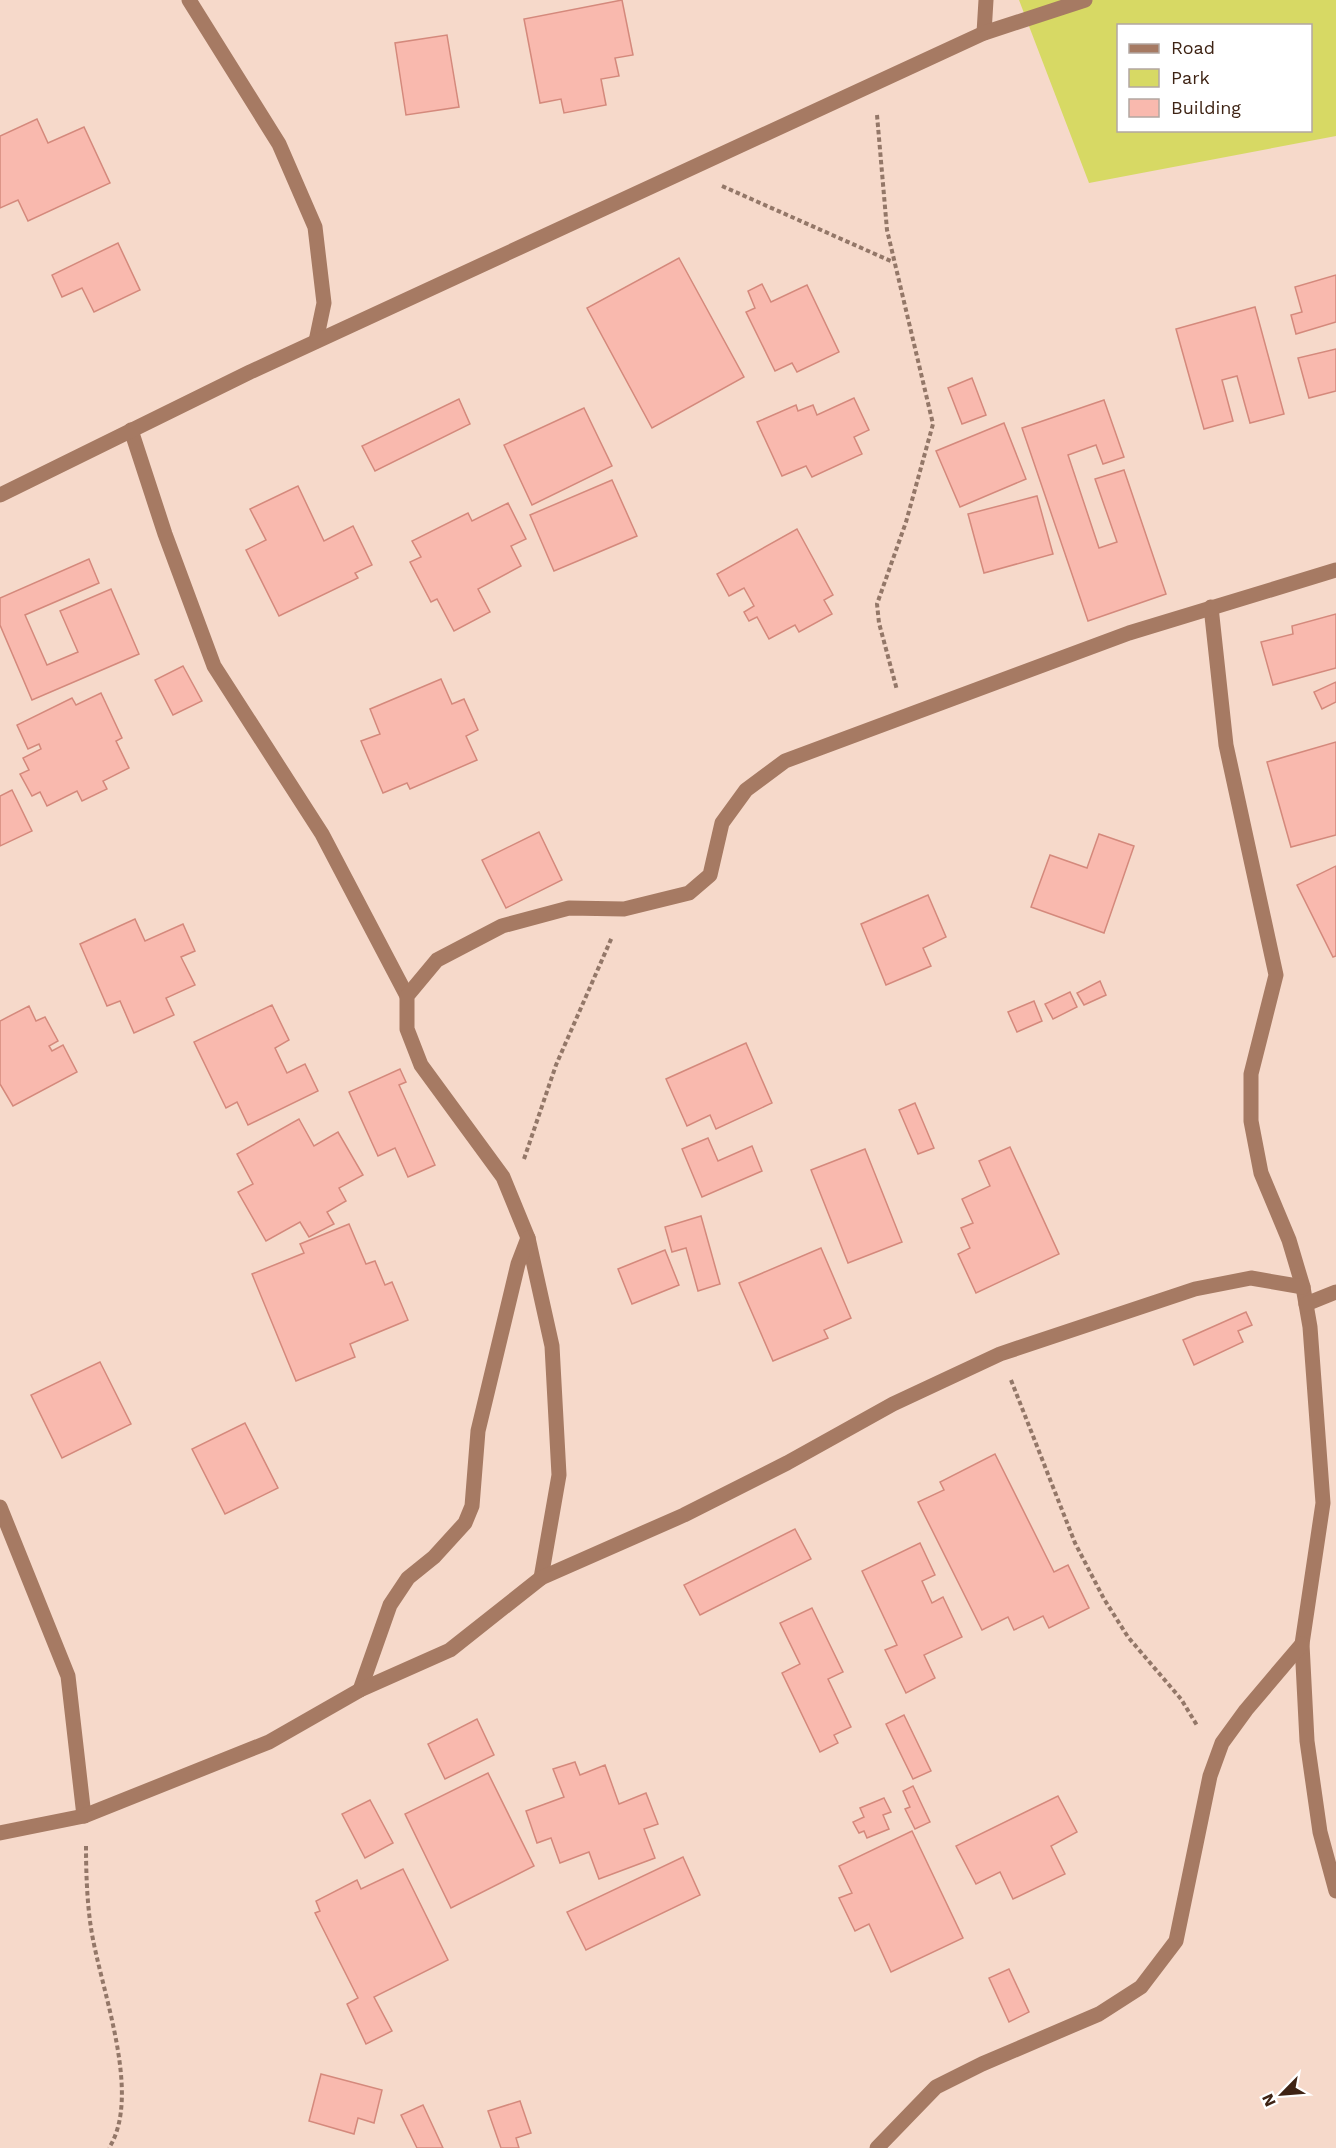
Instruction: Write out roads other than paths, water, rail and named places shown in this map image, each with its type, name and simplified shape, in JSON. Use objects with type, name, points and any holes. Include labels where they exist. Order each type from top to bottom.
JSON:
[{"type":"street","points":[[189,0],[279,144],[315,227],[324,303],[316,341]]},
{"type":"street","points":[[984,33],[986,0]]},
{"type":"street","points":[[0,495],[316,341],[984,33],[1085,0]]},
{"type":"street","points":[[130,430],[165,534],[214,666],[322,834],[407,996],[407,1029],[421,1065],[503,1178],[528,1238],[552,1346],[559,1475],[541,1578]]},
{"type":"street","points":[[407,996],[438,960],[502,926],[569,908],[624,909],[689,893],[710,875],[722,823],[746,790],[785,761],[1129,633],[1336,570]]},
{"type":"street","points":[[1211,607],[1226,745],[1276,975],[1251,1074],[1251,1121],[1261,1173],[1289,1240],[1306,1304],[1323,1503],[1302,1644],[1307,1741],[1320,1832],[1336,1891]]},
{"type":"street","points":[[360,1690],[390,1605],[408,1578],[434,1557],[465,1523],[472,1506],[478,1431],[518,1264],[528,1238]]},
{"type":"street","points":[[0,1833],[85,1816],[269,1742],[360,1690],[450,1650],[541,1578],[684,1515],[787,1463],[893,1404],[1000,1354],[1195,1289],[1251,1278],[1303,1287]]},
{"type":"street","points":[[1306,1304],[1336,1292]]},
{"type":"street","points":[[0,1507],[68,1676],[85,1816]]},
{"type":"street","points":[[877,2148],[936,2087],[982,2064],[1099,2014],[1141,1987],[1176,1941],[1210,1776],[1217,1755],[1245,1710],[1302,1644]]}]
